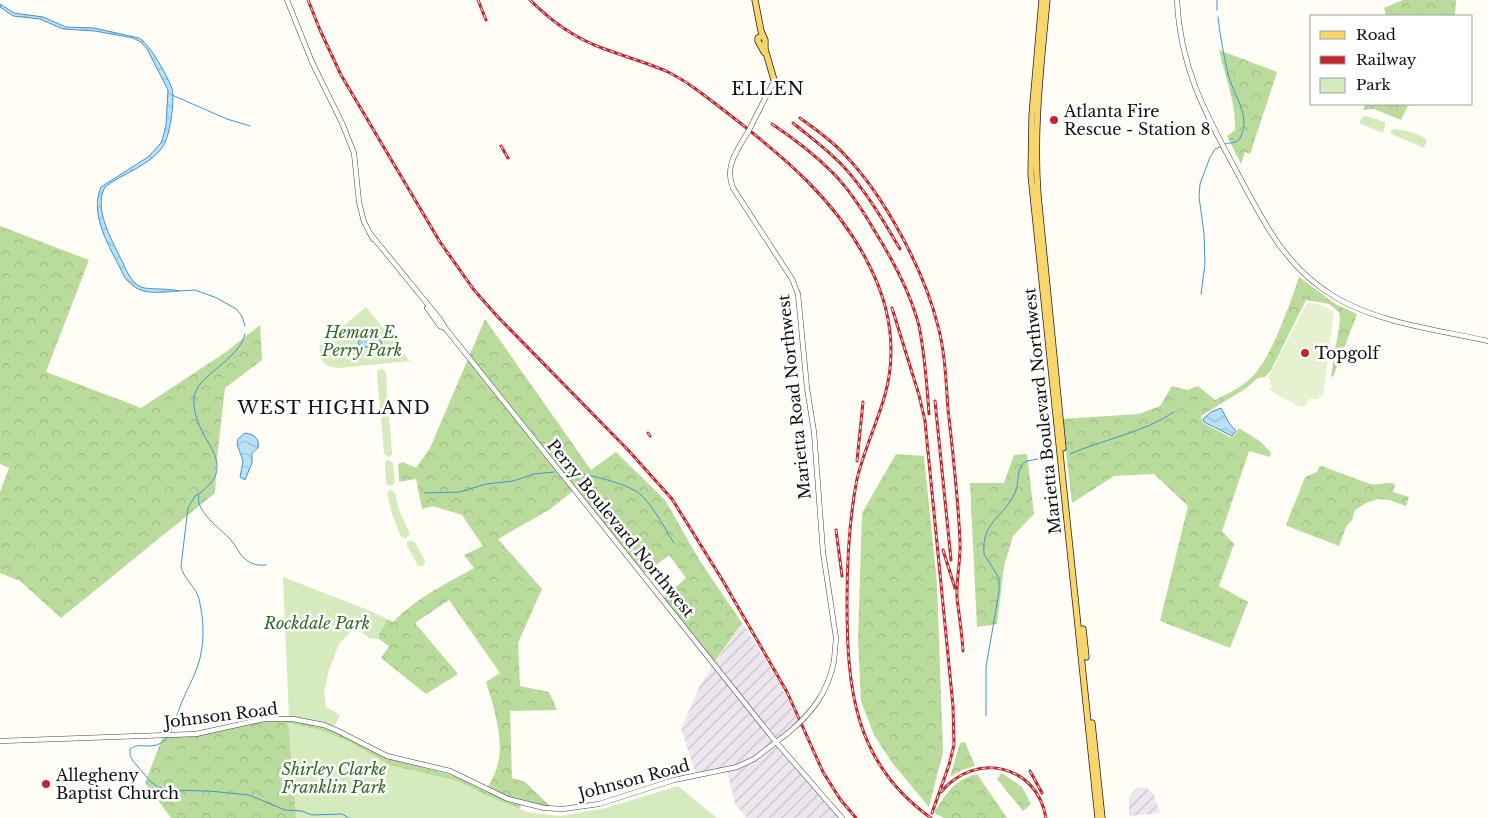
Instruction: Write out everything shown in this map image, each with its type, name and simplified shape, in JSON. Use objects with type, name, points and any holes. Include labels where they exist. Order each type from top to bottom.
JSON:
[{"type":"main road","name":"Marietta Road Northwest","points":[[755,0],[761,36],[765,40],[762,44],[774,82]]},
{"type":"main road","name":"Marietta Boulevard Northwest","points":[[1042,0],[1032,115],[1031,174],[1098,818]]},
{"type":"main road","points":[[1047,0],[1036,118],[1035,157],[1102,818]]},
{"type":"street","name":"Perry Boulevard Northwest","points":[[287,0],[312,62],[342,123],[354,153],[359,202],[364,222],[372,236],[776,742],[842,818]]},
{"type":"street","points":[[1177,0],[1180,33],[1190,75],[1204,110],[1271,235],[1289,258],[1318,286],[1350,305],[1376,316],[1488,341]]},
{"type":"street","name":"Marietta Road Northwest","points":[[774,82],[731,163],[730,179],[792,279],[798,294],[807,388],[816,452],[823,552],[836,638],[829,682],[822,695],[805,719],[776,742]]},
{"type":"street","name":"Johnson Road","points":[[0,741],[170,735],[209,732],[264,719],[307,721],[338,731],[387,756],[401,761],[435,766],[456,773],[508,799],[544,808],[563,809],[599,804],[674,780],[737,767],[754,759],[776,742]]},
{"type":"shaded area","points":[[742,623],[779,682],[799,722],[778,740],[840,818],[747,818],[735,804],[726,767],[696,774],[681,729],[700,685]]},
{"type":"shaded area","points":[[1141,787],[1147,788],[1154,795],[1160,813],[1129,816],[1130,796],[1136,789]]},
{"type":"green space","points":[[1403,0],[1456,0],[1455,15],[1386,15],[1384,8]]},
{"type":"green space","points":[[1219,50],[1277,72],[1250,154],[1245,152],[1241,164],[1227,136],[1235,130],[1235,120],[1232,100]]},
{"type":"green space","points":[[1366,105],[1408,105],[1401,120],[1374,109],[1363,110]]},
{"type":"green space","points":[[1366,116],[1385,122],[1383,133],[1359,123],[1362,117]]},
{"type":"green space","points":[[1391,130],[1420,135],[1427,140],[1424,148],[1391,134]]},
{"type":"green space","points":[[0,226],[89,260],[46,372],[141,408],[226,352],[260,325],[262,360],[225,388],[215,493],[61,618],[20,581],[0,573],[0,492],[9,468],[0,464]]},
{"type":"green space","points":[[1299,277],[1337,305],[1357,314],[1333,377],[1331,376],[1340,321],[1339,312],[1329,304],[1306,300],[1271,370],[1265,377],[1258,378],[1245,389],[1201,416],[1203,423],[1230,437],[1234,436],[1239,428],[1261,442],[1271,453],[1270,457],[1249,451],[1222,531],[1234,544],[1219,586],[1248,602],[1230,648],[1160,621],[1188,506],[1154,474],[1114,476],[1072,503],[1065,443],[1060,419],[1139,414],[1160,406],[1172,386],[1187,390],[1198,386],[1215,400],[1238,388],[1251,378],[1266,358],[1291,302]]},
{"type":"green space","name":"Topgolf","points":[[1307,303],[1321,305],[1334,312],[1323,396],[1319,396],[1319,399],[1309,399],[1305,407],[1294,405],[1294,403],[1269,389],[1272,386],[1269,383],[1271,381],[1268,377]]},
{"type":"green space","name":"Heman E. Perry Park","points":[[366,307],[410,361],[338,368],[325,364],[321,358],[320,345]]},
{"type":"green space","points":[[485,319],[591,470],[616,452],[665,500],[700,561],[742,623],[713,664],[662,599],[686,578],[669,555],[643,575],[573,491],[549,510],[498,539],[542,589],[518,643],[520,686],[549,692],[557,710],[510,711],[512,778],[525,782],[552,808],[521,805],[517,818],[171,818],[145,783],[163,736],[199,735],[277,718],[321,724],[391,759],[455,776],[486,792],[497,767],[500,743],[497,722],[486,682],[500,673],[449,600],[415,623],[458,674],[426,694],[381,658],[389,646],[379,639],[379,634],[387,619],[393,622],[421,599],[474,568],[464,555],[483,546],[462,515],[433,506],[422,509],[416,479],[399,482],[398,464],[403,462],[416,468],[430,448]]},
{"type":"green space","points":[[382,369],[386,372],[388,408],[385,411],[380,409],[377,373],[378,370]]},
{"type":"green space","points":[[385,415],[389,417],[392,455],[389,457],[384,454],[381,418]]},
{"type":"green space","points":[[896,454],[924,456],[937,584],[943,752],[929,807],[893,764],[874,735],[861,701],[858,640],[862,513]]},
{"type":"green space","points":[[1027,454],[1034,514],[1013,536],[1004,566],[997,624],[977,627],[970,483],[1004,483],[1014,455]]},
{"type":"green space","points":[[389,460],[393,463],[395,483],[391,486],[386,483],[385,464]]},
{"type":"green space","points":[[1322,466],[1370,484],[1395,484],[1393,492],[1409,497],[1406,506],[1389,500],[1378,499],[1366,503],[1355,510],[1339,546],[1287,526],[1305,477],[1317,472],[1319,467]]},
{"type":"green space","points":[[390,490],[395,492],[399,510],[410,534],[406,538],[401,537],[392,514],[387,493]]},
{"type":"green space","points":[[410,540],[415,542],[425,561],[424,566],[418,566],[407,546],[407,542]]},
{"type":"green space","name":"Rockdale Park","points":[[283,577],[387,619],[379,634],[379,639],[369,638],[355,627],[339,644],[329,670],[324,692],[326,707],[340,715],[333,729],[289,719]]},
{"type":"green space","name":"Shirley Clarke Franklin Park","points":[[288,723],[321,730],[352,743],[390,765],[458,781],[527,812],[560,816],[606,808],[678,786],[717,818],[296,818]]},
{"type":"green space","points":[[965,742],[975,766],[962,770],[950,777],[960,743]]},
{"type":"green space","points":[[1002,773],[1022,787],[1031,804],[1023,811],[997,779]]},
{"type":"green space","points":[[977,774],[1007,818],[944,818],[934,813],[951,788],[962,780]]},
{"type":"water","points":[[0,4],[14,13],[43,17],[66,27],[94,28],[139,38],[148,47],[163,69],[173,95],[171,119],[165,143],[156,155],[105,187],[101,205],[109,234],[131,279],[137,285],[144,288],[179,291],[143,291],[125,278],[104,234],[98,210],[98,198],[101,187],[148,157],[161,143],[163,137],[166,125],[168,90],[147,49],[141,42],[133,38],[95,31],[63,29],[40,19],[13,16],[0,7]]},
{"type":"water","points":[[374,334],[377,335],[382,343],[380,346],[365,347],[358,343],[359,341]]},
{"type":"water","points":[[1221,408],[1236,431],[1232,436],[1204,422],[1203,419],[1211,412]]},
{"type":"water","points":[[245,433],[251,434],[256,438],[258,448],[252,453],[252,463],[245,480],[240,477],[243,461],[237,444],[238,439]]},
{"type":"waterway","points":[[1217,0],[1217,10]]},
{"type":"waterway","points":[[1218,17],[1228,74],[1243,113],[1244,121],[1244,128],[1240,139],[1225,144]]},
{"type":"waterway","points":[[172,95],[227,119],[250,126]]},
{"type":"waterway","points":[[1201,294],[1205,264],[1204,233],[1199,197],[1200,184],[1210,157],[1215,149],[1222,146]]},
{"type":"waterway","points":[[179,291],[195,290],[217,298],[236,309],[242,316],[245,326]]},
{"type":"waterway","points":[[170,734],[196,670],[203,640],[203,624],[199,599],[184,575],[181,566],[188,508],[195,496],[210,484],[217,471],[214,453],[196,417],[194,398],[202,382],[235,352],[245,334]]},
{"type":"waterway","points":[[1070,454],[1136,431],[1174,412]]},
{"type":"waterway","points":[[986,716],[986,667],[999,592],[999,578],[984,554],[986,534],[994,520],[1015,493],[1019,471],[1023,464],[1027,461],[1054,456]]},
{"type":"waterway","points":[[425,493],[460,492],[486,484],[513,481],[534,474],[554,472]]},
{"type":"waterway","points":[[563,472],[604,479],[635,491],[651,506],[674,543]]},
{"type":"waterway","points":[[199,495],[200,507],[204,513],[231,540],[243,557],[257,565],[266,565]]},
{"type":"waterway","points":[[168,737],[157,745],[139,746],[130,749],[133,761],[150,781],[158,787],[168,790],[209,791],[249,795],[285,810],[302,811],[312,815],[342,814],[349,818]]},
{"type":"railway","points":[[308,0],[341,75],[440,242],[474,290],[497,316],[629,451],[672,499],[723,581],[787,692],[823,772],[840,799],[856,818]]},
{"type":"railway","points":[[478,0],[486,20]]},
{"type":"railway","points":[[530,0],[546,15],[572,34],[592,44],[674,75],[730,115],[790,164],[826,201],[842,221],[869,265],[882,296],[886,313],[891,345],[891,362],[885,395],[857,479],[852,510],[847,586],[849,665],[853,694],[860,722],[871,748],[885,773],[905,796],[931,818]]},
{"type":"railway","points":[[800,118],[839,149],[874,190],[901,234],[932,304],[944,356],[957,492],[960,548],[957,598],[963,651]]},
{"type":"railway","points":[[793,123],[843,166],[874,206],[900,249]]},
{"type":"railway","points":[[772,124],[825,165],[850,192],[894,264],[911,300],[919,326],[929,414]]},
{"type":"railway","points":[[501,146],[508,158]]},
{"type":"railway","points":[[892,308],[919,395],[925,421],[953,706],[954,745],[932,813]]},
{"type":"railway","points":[[935,401],[951,560]]},
{"type":"railway","points":[[857,461],[863,402]]},
{"type":"railway","points":[[836,530],[842,576]]},
{"type":"railway","points":[[943,550],[955,588]]},
{"type":"railway","points":[[941,792],[955,779],[970,771],[987,768],[1003,769],[1018,775],[1031,785],[1040,800],[1046,818]]},
{"type":"railway","points":[[1030,771],[1042,793]]},
{"type":"place","name":"Atlanta Fire Rescue - Station 8","points":[[1054,120]]},
{"type":"place","name":"Topgolf","points":[[1305,353]]},
{"type":"place","name":"Allegheny Baptist Church","points":[[46,784]]},
{"type":"district","name":"ELLEN","points":[[768,89]]},
{"type":"district","name":"WEST HIGHLAND","points":[[334,408]]}]
